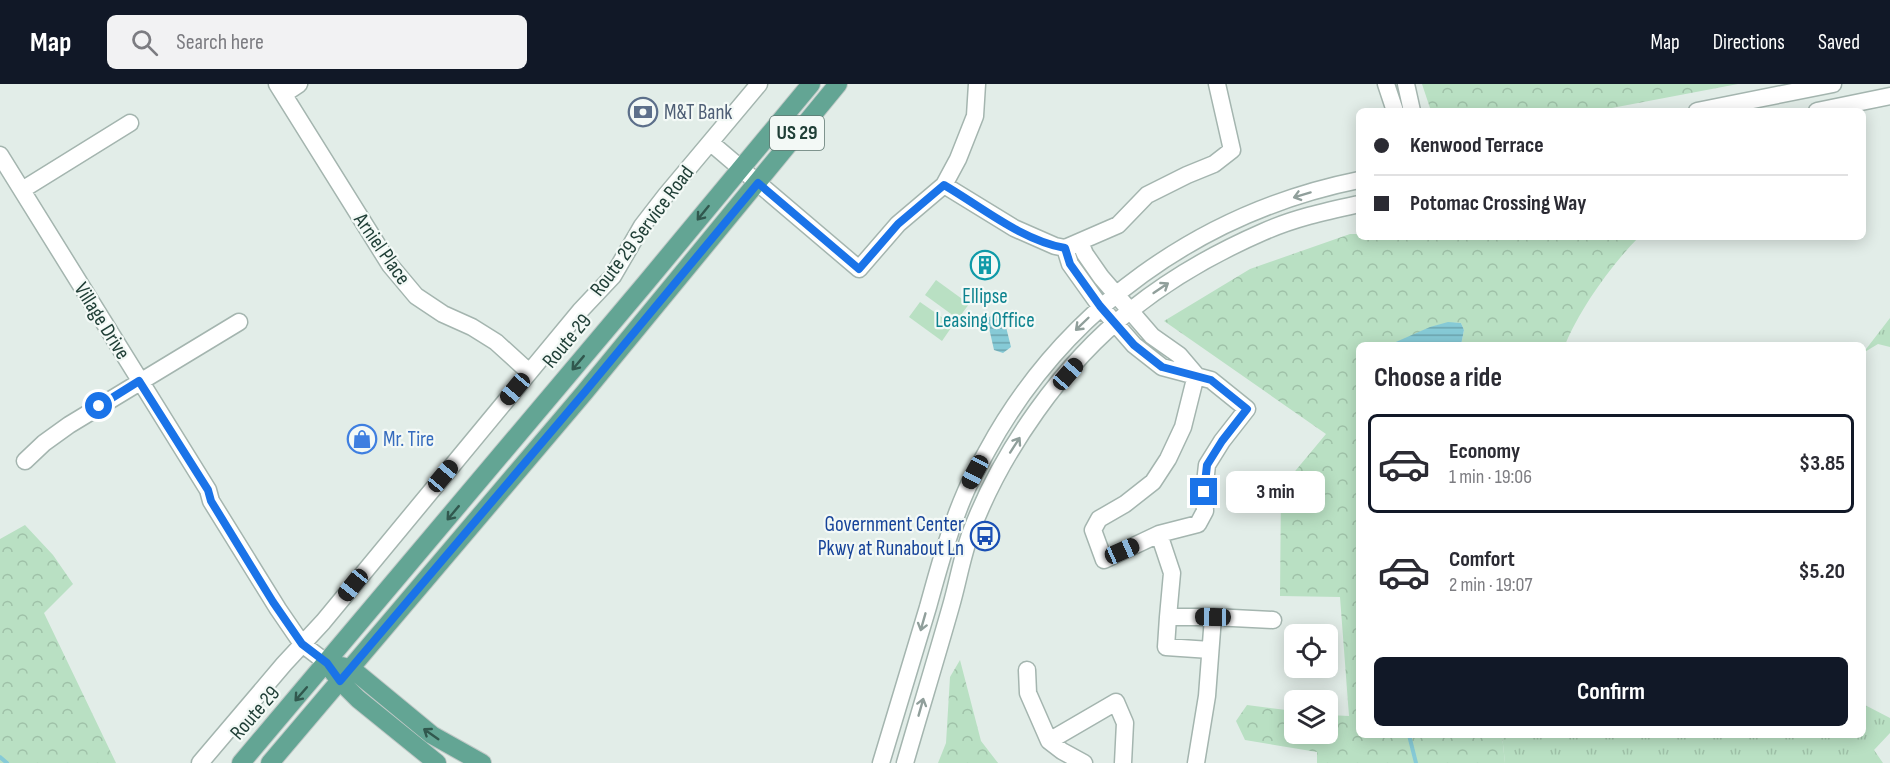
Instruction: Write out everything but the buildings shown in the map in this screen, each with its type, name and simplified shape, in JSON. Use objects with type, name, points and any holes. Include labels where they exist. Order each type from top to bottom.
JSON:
[{"type":"main road","name":"Route 29","points":[[242,763],[811,84]]},
{"type":"main road","name":"Route 29","points":[[270,763],[758,183],[838,84]]},
{"type":"main road","points":[[327,663],[432,735],[482,763]]},
{"type":"main road","points":[[346,675],[436,763]]},
{"type":"street","points":[[281,89],[299,84]]},
{"type":"street","name":"Route 29 Service Road","points":[[200,763],[580,311],[613,276],[642,226],[759,84]]},
{"type":"street","points":[[711,143],[859,269],[898,224],[944,185],[971,131],[975,117],[977,84]]},
{"type":"street","points":[[944,185],[1014,228],[1055,246],[1073,245],[1118,225],[1147,195],[1214,164],[1232,150],[1217,84]]},
{"type":"street","points":[[1386,84],[1394,108]]},
{"type":"street","points":[[1406,84],[1411,108]]},
{"type":"street","points":[[1712,108],[1833,84]]},
{"type":"street","name":"Arniel Place","points":[[281,89],[390,265],[416,296],[443,314],[472,327],[496,342],[529,372]]},
{"type":"street","points":[[1832,108],[1890,96]]},
{"type":"street","points":[[22,190],[130,123]]},
{"type":"street","name":"Village Drive","points":[[0,155],[208,490],[211,501],[273,602],[302,644],[327,663]]},
{"type":"street","points":[[881,763],[922,595],[967,489],[1002,423],[1036,375],[1100,306],[1161,261],[1236,220],[1287,200],[1356,181]]},
{"type":"street","points":[[905,763],[971,533],[1005,461],[1031,420],[1056,387],[1090,348],[1130,310],[1195,266],[1256,235],[1315,213],[1356,205]]},
{"type":"street","points":[[1073,245],[1085,254],[1152,336],[1179,355],[1196,375]]},
{"type":"street","points":[[1073,245],[1070,264],[1100,306],[1134,345],[1162,367],[1196,375],[1211,380],[1247,409],[1207,465],[1204,492],[1205,511],[1198,524],[1159,534],[1104,560],[1093,530],[1099,519],[1125,504],[1153,482],[1168,459],[1183,427],[1196,375]]},
{"type":"street","points":[[25,461],[44,443],[69,425],[239,322]]},
{"type":"street","points":[[1159,534],[1172,573],[1166,646],[1210,650]]},
{"type":"street","points":[[922,595],[951,605]]},
{"type":"street","points":[[1168,617],[1273,620]]},
{"type":"street","points":[[1196,763],[1207,696],[1213,617]]},
{"type":"street","points":[[1027,670],[1028,693],[1049,741],[1084,763]]},
{"type":"street","points":[[1049,741],[1116,702],[1125,723],[1124,763]]},
{"type":"green space","points":[[1422,84],[1738,84],[1612,108],[1430,108]]},
{"type":"green space","points":[[1350,234],[1356,234],[1356,240],[1636,240],[1597,288],[1566,342],[1462,342],[1464,330],[1461,323],[1452,323],[1436,326],[1397,342],[1356,342],[1356,738],[1502,738],[1505,763],[1317,763],[1317,752],[1245,740],[1236,721],[1247,705],[1284,710],[1284,744],[1338,744],[1338,715],[1349,716],[1340,597],[1280,596],[1281,488],[1326,434],[1164,321],[1250,269]]},
{"type":"green space","points":[[936,280],[969,304],[958,319],[925,295]]},
{"type":"green space","points":[[920,302],[953,325],[942,341],[909,317]]},
{"type":"green space","points":[[1890,318],[1890,347],[1878,344],[1866,351]]},
{"type":"green space","points":[[25,525],[53,555],[73,584],[44,613],[116,763],[0,763],[0,539]]},
{"type":"green space","points":[[960,660],[981,741],[998,763],[938,763],[946,743],[950,677]]},
{"type":"green space","points":[[1866,706],[1890,718],[1890,733],[1874,750],[1883,763],[1505,763],[1502,738],[1866,738]]},
{"type":"water","points":[[994,313],[1003,315],[1011,347],[1003,353],[994,350],[987,319]]},
{"type":"water","points":[[1448,322],[1461,323],[1464,330],[1462,342],[1396,342]]},
{"type":"waterway","points":[[1410,738],[1416,763]]},
{"type":"waterway","points":[[0,757],[7,763]]},
{"type":"place","name":"M&T Bank","points":[[643,112]]},
{"type":"place","name":"Ellipse Leasing Office","points":[[985,265]]},
{"type":"place","name":"Mr. Tire","points":[[362,439]]},
{"type":"place","name":"Government Center Pkwy at Runabout Ln","points":[[985,536]]},
{"type":"route","points":[[99,406],[139,381],[208,490],[211,501],[278,609],[302,644],[327,663],[340,681],[758,183],[859,269],[898,224],[944,185],[1014,228],[1065,248],[1070,264],[1100,306],[1134,345],[1162,367],[1211,380],[1247,409],[1207,465],[1204,492]]}]
